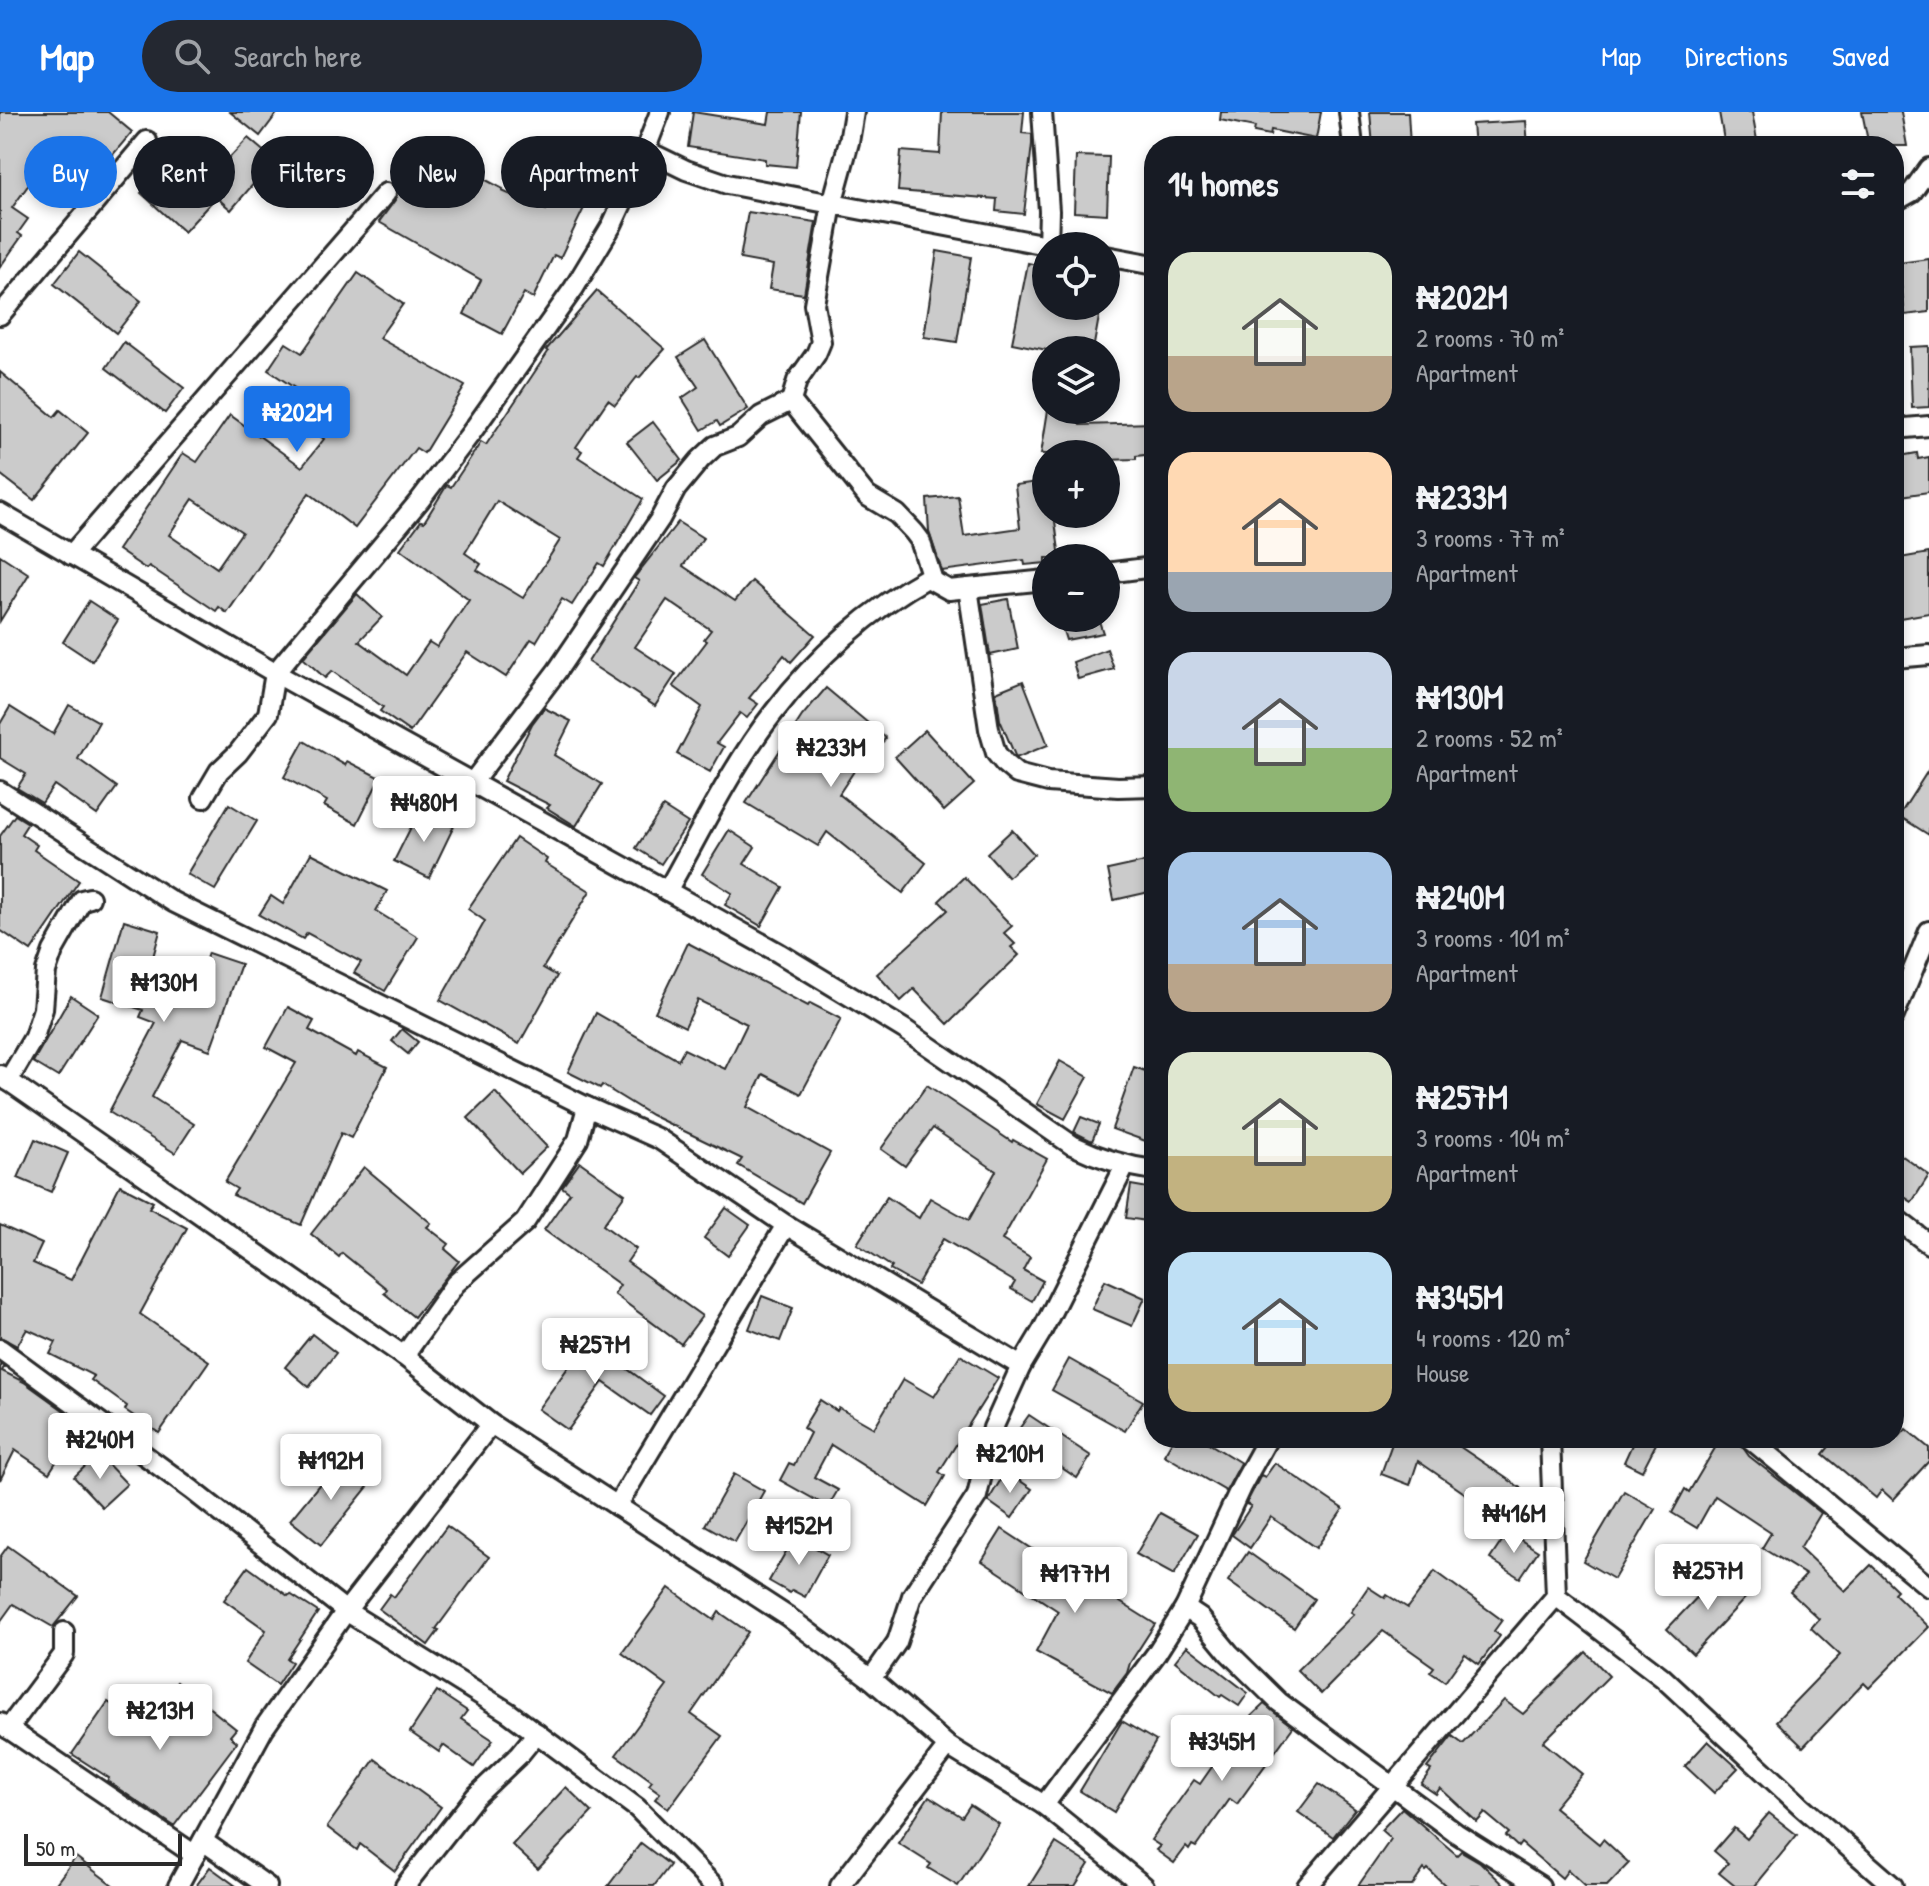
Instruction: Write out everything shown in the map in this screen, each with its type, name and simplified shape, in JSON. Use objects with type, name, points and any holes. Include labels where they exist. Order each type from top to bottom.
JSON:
[{"type":"street","points":[[651,136],[660,112]]},
{"type":"street","points":[[472,783],[557,671],[660,519],[676,489],[700,460],[715,446],[738,437],[761,416],[791,401],[797,381],[821,342],[814,304],[832,204],[854,112]]},
{"type":"street","points":[[1042,112],[1049,232]]},
{"type":"street","points":[[1349,112],[1352,136]]},
{"type":"street","points":[[0,315],[133,158]]},
{"type":"street","points":[[667,160],[705,178],[1032,243]]},
{"type":"street","points":[[1904,196],[1926,179]]},
{"type":"street","points":[[71,555],[386,193]]},
{"type":"street","points":[[203,798],[219,771],[238,753],[268,714],[275,673],[420,500],[531,351],[597,251],[617,208]]},
{"type":"street","points":[[1120,259],[1144,263]]},
{"type":"street","points":[[791,401],[867,496],[897,514],[914,532],[920,540],[930,576],[942,589],[1032,581]]},
{"type":"street","points":[[1904,428],[1929,426]]},
{"type":"street","points":[[0,513],[275,673],[779,953],[904,1029],[1072,1145],[1097,1158],[1144,1169]]},
{"type":"street","points":[[1120,571],[1144,568]]},
{"type":"street","points":[[667,891],[729,779],[774,711],[834,646],[895,595],[930,576]]},
{"type":"street","points":[[968,588],[989,729],[996,753],[1005,764],[1030,779],[1048,782],[1144,786]]},
{"type":"street","points":[[1904,657],[1929,655]]},
{"type":"street","points":[[0,791],[173,902],[587,1107],[659,1139],[786,1225],[1021,1366]]},
{"type":"street","points":[[90,898],[82,900],[53,951],[46,971],[43,1009],[34,1037],[4,1078],[404,1356],[491,1424],[787,1616],[871,1679],[948,1746],[1044,1805],[1144,1886]]},
{"type":"street","points":[[1904,991],[1929,931]]},
{"type":"street","points":[[1904,975],[1909,979]]},
{"type":"street","points":[[404,1356],[455,1284],[525,1222],[578,1140],[587,1107]]},
{"type":"street","points":[[871,1679],[897,1642],[912,1596],[977,1496],[993,1428],[1021,1366],[1042,1331],[1125,1166]]},
{"type":"street","points":[[617,1506],[786,1225]]},
{"type":"street","points":[[1904,1225],[1929,1244]]},
{"type":"street","points":[[0,1349],[192,1490],[346,1611],[508,1712],[637,1808],[714,1886]]},
{"type":"street","points":[[178,1886],[264,1728],[346,1611],[491,1424]]},
{"type":"street","points":[[1044,1805],[1156,1654],[1185,1608],[1262,1448]]},
{"type":"street","points":[[1307,1886],[1556,1596],[1550,1448]]},
{"type":"street","points":[[1761,1448],[1929,1587]]},
{"type":"street","points":[[1556,1596],[1662,1677],[1801,1806],[1893,1886]]},
{"type":"street","points":[[1185,1608],[1200,1618],[1229,1653],[1279,1702],[1456,1833],[1540,1886]]},
{"type":"street","points":[[64,1632],[64,1654],[4,1726],[199,1848],[267,1886]]},
{"type":"street","points":[[405,1886],[475,1797],[537,1733]]},
{"type":"street","points":[[840,1886],[948,1746]]},
{"type":"building","points":[[0,112],[108,112],[132,132],[117,150],[117,136],[24,136],[24,191],[12,208],[28,219],[18,233],[22,236],[0,267]]},
{"type":"building","points":[[230,112],[278,112],[260,136]]},
{"type":"building","points":[[693,112],[768,124],[770,112],[801,112],[796,167],[765,164],[765,159],[688,147]]},
{"type":"building","points":[[942,112],[1024,112],[1022,133],[1032,134],[1032,144],[1024,214],[996,211],[997,199],[898,191],[901,151],[940,154]]},
{"type":"building","points":[[1221,112],[1321,112],[1317,136],[1271,130],[1270,135],[1254,132],[1255,127],[1220,120]]},
{"type":"building","points":[[1370,112],[1408,112],[1409,136],[1372,136]]},
{"type":"building","points":[[1719,112],[1752,112],[1756,136],[1723,136]]},
{"type":"building","points":[[1862,112],[1901,112],[1907,146],[1904,146],[1904,136],[1867,136]]},
{"type":"building","points":[[1526,121],[1527,136],[1473,136],[1472,124]]},
{"type":"building","points":[[248,138],[251,141],[251,187],[235,205],[235,152]]},
{"type":"building","points":[[1076,156],[1109,157],[1107,214],[1074,212]]},
{"type":"building","points":[[485,179],[501,188],[501,208],[584,208],[560,258],[554,255],[533,298],[524,293],[502,334],[464,314],[481,280],[379,222],[390,207],[485,208]]},
{"type":"building","points":[[158,208],[206,208],[184,232]]},
{"type":"building","points":[[748,212],[816,222],[804,294],[769,289],[773,265],[740,259]]},
{"type":"building","points":[[937,251],[971,257],[957,342],[924,337]]},
{"type":"building","points":[[79,252],[141,301],[116,333],[54,284]]},
{"type":"building","points":[[1929,259],[1929,312],[1905,315],[1904,262]]},
{"type":"building","points":[[1028,263],[1032,264],[1032,320],[1098,320],[1096,336],[1032,336],[1032,347],[1012,343]]},
{"type":"building","points":[[358,273],[403,304],[379,338],[465,386],[424,453],[416,448],[355,528],[309,493],[227,613],[219,607],[216,611],[149,566],[146,569],[118,550],[183,453],[197,462],[230,415],[302,467],[324,439],[294,417],[308,397],[268,370],[286,343],[302,353]],"holes":[[[193,499],[242,532],[217,568],[169,535]]]},
{"type":"building","points":[[597,291],[665,349],[615,405],[608,400],[576,447],[582,451],[578,457],[643,499],[604,566],[599,563],[572,605],[562,599],[536,642],[531,639],[506,677],[467,652],[410,732],[380,711],[383,707],[332,671],[325,678],[303,658],[357,594],[382,617],[359,641],[406,675],[429,642],[437,647],[469,600],[400,549],[421,521],[424,522],[447,485],[451,487],[481,442],[486,445],[548,352],[546,350]],"holes":[[[497,501],[560,540],[523,598],[477,570],[481,564],[465,553]]]},
{"type":"building","points":[[705,340],[748,409],[720,426],[717,421],[702,430],[682,398],[698,387],[678,357]]},
{"type":"building","points":[[124,342],[184,388],[165,413],[106,368]]},
{"type":"building","points":[[1929,346],[1929,407],[1912,408],[1910,347]]},
{"type":"building","points":[[0,372],[54,417],[60,410],[88,433],[34,500],[0,474]]},
{"type":"building","points":[[653,422],[682,460],[657,480],[627,442]]},
{"type":"building","points":[[1144,423],[1144,455],[1136,456],[1136,459],[1120,460],[1120,440],[1043,440],[1046,424]]},
{"type":"building","points":[[1917,453],[1918,459],[1929,457],[1929,492],[1904,496],[1904,455]]},
{"type":"building","points":[[1032,483],[1032,528],[1056,528],[1058,544],[1032,544],[1032,564],[1025,565],[1024,560],[942,571],[929,532],[927,499],[958,496],[964,536],[1020,528],[1015,485]]},
{"type":"building","points":[[678,522],[703,538],[683,566],[735,601],[752,581],[815,635],[791,662],[784,655],[749,698],[758,704],[747,718],[740,713],[717,743],[724,747],[710,772],[677,754],[702,707],[673,686],[707,641],[704,639],[711,630],[667,600],[635,647],[676,674],[655,706],[588,662],[639,581],[634,578]]},
{"type":"building","points":[[1929,553],[1929,613],[1904,617],[1904,557]]},
{"type":"building","points":[[0,555],[29,574],[0,621]]},
{"type":"building","points":[[1008,599],[1018,649],[990,655],[982,604]]},
{"type":"building","points":[[89,601],[118,620],[92,661],[63,642]]},
{"type":"building","points":[[1063,632],[1103,633],[1066,640]]},
{"type":"building","points":[[1107,649],[1114,669],[1078,679],[1073,662]]},
{"type":"building","points":[[1023,681],[1048,745],[1016,758],[1000,720],[996,692]]},
{"type":"building","points":[[826,688],[886,738],[863,765],[860,762],[839,794],[926,863],[903,893],[827,832],[818,846],[746,803],[802,716]]},
{"type":"building","points":[[69,705],[99,722],[78,759],[117,787],[97,815],[54,785],[42,803],[17,788],[26,774],[0,758],[0,724],[10,707],[53,734]]},
{"type":"building","points":[[544,708],[571,721],[554,755],[602,784],[576,826],[547,808],[550,805],[503,781],[532,724]]},
{"type":"building","points":[[925,730],[974,784],[944,811],[895,757]]},
{"type":"building","points":[[304,741],[345,765],[347,761],[380,778],[357,824],[324,806],[327,801],[284,777]]},
{"type":"building","points":[[1929,769],[1929,835],[1904,819],[1904,808]]},
{"type":"building","points":[[229,804],[257,821],[215,890],[187,874]]},
{"type":"building","points":[[663,807],[688,823],[661,864],[636,848]]},
{"type":"building","points":[[420,809],[454,826],[429,878],[394,861]]},
{"type":"building","points":[[15,815],[28,823],[21,834],[37,845],[34,850],[79,881],[31,951],[0,930],[0,836]]},
{"type":"building","points":[[729,830],[755,847],[744,864],[783,887],[761,926],[725,905],[732,893],[702,874]]},
{"type":"building","points":[[1012,830],[1034,854],[1008,877],[987,853]]},
{"type":"building","points":[[516,838],[547,859],[545,863],[590,891],[543,968],[557,976],[519,1044],[440,1000],[485,921],[468,909]]},
{"type":"building","points":[[311,853],[387,891],[376,911],[418,937],[385,991],[354,973],[361,962],[307,933],[303,939],[259,915],[271,896],[283,904]]},
{"type":"building","points":[[1144,862],[1144,893],[1114,900],[1108,870]]},
{"type":"building","points":[[964,877],[1012,926],[1004,933],[1015,944],[1011,947],[1019,955],[948,1024],[914,989],[901,1001],[877,974],[948,910],[939,901]]},
{"type":"building","points":[[124,920],[160,931],[152,961],[199,979],[208,953],[241,964],[210,1050],[182,1040],[152,1097],[194,1124],[175,1153],[109,1112],[156,1023],[140,1017],[143,1010],[102,997]]},
{"type":"building","points":[[688,943],[808,1006],[810,1003],[841,1019],[801,1094],[763,1074],[747,1107],[830,1153],[802,1203],[738,1165],[742,1159],[651,1115],[602,1085],[600,1088],[568,1072],[596,1013],[678,1060],[684,1049],[725,1069],[747,1024],[698,1000],[685,1027],[655,1012]]},
{"type":"building","points":[[71,996],[98,1014],[58,1077],[33,1062]]},
{"type":"building","points":[[288,1007],[314,1021],[309,1030],[356,1056],[358,1052],[387,1067],[351,1138],[341,1133],[301,1225],[233,1195],[237,1189],[225,1182],[296,1063],[266,1047]]},
{"type":"building","points":[[402,1029],[418,1042],[408,1054],[392,1041]]},
{"type":"building","points":[[1060,1061],[1088,1077],[1065,1119],[1037,1104]]},
{"type":"building","points":[[1134,1067],[1144,1070],[1144,1140],[1112,1129]]},
{"type":"building","points":[[927,1085],[1012,1142],[1047,1159],[1002,1240],[1030,1257],[1023,1270],[1043,1281],[1032,1301],[1011,1289],[1015,1282],[943,1239],[917,1285],[890,1270],[892,1267],[857,1244],[887,1197],[919,1218],[930,1198],[969,1220],[996,1171],[933,1128],[905,1166],[881,1149]]},
{"type":"building","points":[[495,1092],[547,1147],[520,1173],[468,1118]]},
{"type":"building","points":[[1081,1117],[1099,1124],[1092,1141],[1074,1132]]},
{"type":"building","points":[[35,1139],[68,1153],[51,1192],[18,1178]]},
{"type":"building","points":[[1904,1157],[1929,1175],[1912,1202],[1904,1197]]},
{"type":"building","points":[[580,1162],[625,1194],[603,1225],[636,1249],[627,1262],[702,1316],[681,1344],[614,1294],[620,1285],[544,1230],[570,1193],[562,1187]]},
{"type":"building","points":[[364,1167],[431,1223],[427,1227],[449,1244],[445,1249],[459,1261],[414,1317],[384,1293],[387,1289],[342,1253],[339,1257],[311,1234]]},
{"type":"building","points":[[120,1185],[153,1202],[149,1208],[187,1228],[140,1314],[209,1361],[159,1433],[125,1410],[127,1406],[91,1380],[94,1376],[50,1354],[56,1342],[27,1329],[17,1346],[0,1337],[0,1225],[42,1244],[33,1263],[71,1280]]},
{"type":"building","points":[[1131,1185],[1144,1187],[1144,1221],[1126,1218]]},
{"type":"building","points":[[726,1208],[750,1225],[728,1256],[704,1238]]},
{"type":"building","points":[[1105,1280],[1144,1298],[1132,1326],[1092,1309]]},
{"type":"building","points":[[762,1296],[793,1308],[780,1341],[749,1329]]},
{"type":"building","points":[[312,1334],[336,1353],[309,1387],[285,1367]]},
{"type":"building","points":[[588,1340],[664,1396],[650,1415],[603,1382],[568,1430],[538,1409]]},
{"type":"building","points":[[960,1355],[998,1378],[939,1472],[945,1476],[927,1506],[831,1445],[814,1477],[838,1490],[828,1507],[780,1480],[789,1463],[794,1465],[810,1433],[803,1428],[820,1400],[874,1428],[903,1379],[934,1397]]},
{"type":"building","points":[[1069,1359],[1143,1401],[1125,1431],[1052,1390]]},
{"type":"building","points":[[0,1364],[4,1367],[2,1371],[24,1382],[81,1423],[49,1473],[15,1450],[0,1480]]},
{"type":"building","points":[[1029,1415],[1091,1456],[1077,1478],[1014,1436]]},
{"type":"building","points":[[1906,1429],[1929,1448],[1929,1461],[1893,1500],[1882,1490],[1876,1498],[1823,1454],[1828,1448],[1904,1448]]},
{"type":"building","points":[[1168,1448],[1216,1448],[1241,1463],[1226,1491],[1164,1455]]},
{"type":"building","points":[[1390,1448],[1462,1448],[1525,1491],[1505,1521],[1418,1461],[1410,1485],[1381,1474]]},
{"type":"building","points":[[1630,1448],[1654,1448],[1642,1471],[1624,1462]]},
{"type":"building","points":[[1715,1448],[1743,1448],[1749,1456],[1821,1513],[1800,1548],[1845,1591],[1871,1565],[1929,1627],[1869,1688],[1864,1683],[1803,1747],[1776,1721],[1840,1655],[1811,1628],[1819,1619],[1790,1592],[1806,1575],[1762,1548],[1771,1533],[1715,1496],[1697,1528],[1672,1513],[1685,1489],[1689,1492]]},
{"type":"building","points":[[98,1454],[127,1484],[102,1507],[74,1477]]},
{"type":"building","points":[[341,1458],[371,1483],[321,1545],[290,1520]]},
{"type":"building","points":[[1275,1463],[1343,1509],[1316,1548],[1271,1517],[1250,1548],[1232,1535],[1251,1506],[1246,1504],[1261,1475],[1265,1477]]},
{"type":"building","points":[[1006,1471],[1032,1489],[1012,1518],[988,1501]]},
{"type":"building","points":[[734,1474],[764,1491],[735,1542],[705,1525]]},
{"type":"building","points":[[1624,1491],[1655,1509],[1614,1579],[1583,1561]]},
{"type":"building","points":[[1160,1513],[1198,1534],[1174,1575],[1136,1554]]},
{"type":"building","points":[[447,1526],[489,1557],[436,1629],[439,1630],[428,1645],[379,1609],[390,1594],[394,1597]]},
{"type":"building","points":[[1002,1529],[1155,1624],[1112,1693],[1036,1652],[1058,1611],[982,1561]]},
{"type":"building","points":[[1508,1532],[1538,1551],[1520,1578],[1490,1559]]},
{"type":"building","points":[[795,1536],[828,1555],[805,1597],[792,1590],[790,1593],[769,1581]]},
{"type":"building","points":[[8,1546],[78,1596],[53,1627],[13,1604],[0,1622],[0,1557]]},
{"type":"building","points":[[1248,1552],[1314,1599],[1294,1628],[1228,1581]]},
{"type":"building","points":[[248,1567],[288,1596],[290,1594],[318,1612],[287,1659],[292,1662],[277,1685],[245,1663],[266,1630],[224,1600]]},
{"type":"building","points":[[1723,1570],[1749,1594],[1693,1654],[1667,1629]]},
{"type":"building","points":[[1435,1571],[1502,1620],[1494,1631],[1500,1636],[1479,1664],[1465,1654],[1445,1682],[1430,1672],[1434,1667],[1383,1631],[1321,1694],[1297,1670],[1354,1614],[1351,1612],[1368,1587],[1408,1608]]},
{"type":"building","points":[[669,1588],[714,1620],[719,1612],[748,1632],[691,1714],[722,1736],[668,1809],[655,1799],[660,1793],[649,1785],[652,1781],[616,1755],[667,1686],[622,1653]]},
{"type":"building","points":[[1187,1646],[1248,1693],[1239,1706],[1222,1695],[1220,1697],[1175,1661]]},
{"type":"building","points":[[1586,1652],[1609,1676],[1543,1742],[1582,1774],[1554,1807],[1599,1844],[1603,1839],[1629,1863],[1607,1886],[1585,1886],[1568,1870],[1562,1878],[1521,1843],[1518,1847],[1506,1836],[1509,1833],[1485,1813],[1477,1822],[1440,1788],[1436,1794],[1421,1784],[1431,1770],[1427,1768],[1452,1736],[1463,1744],[1504,1700],[1523,1714]]},
{"type":"building","points":[[177,1682],[236,1729],[230,1736],[237,1742],[174,1826],[72,1754],[108,1702],[142,1725]]},
{"type":"building","points":[[437,1691],[467,1711],[461,1719],[493,1740],[474,1767],[443,1745],[439,1752],[410,1732]]},
{"type":"building","points":[[1264,1704],[1293,1727],[1237,1804],[1230,1799],[1196,1847],[1192,1845],[1189,1850],[1186,1847],[1174,1863],[1156,1850],[1160,1846],[1151,1840],[1194,1780],[1200,1784],[1240,1727]]},
{"type":"building","points":[[1122,1721],[1156,1741],[1114,1812],[1080,1791]]},
{"type":"building","points":[[1708,1741],[1738,1768],[1714,1793],[1685,1766]]},
{"type":"building","points":[[375,1759],[441,1807],[395,1871],[360,1844],[357,1850],[327,1827]]},
{"type":"building","points":[[1319,1784],[1355,1809],[1333,1837],[1298,1812]]},
{"type":"building","points":[[566,1787],[592,1812],[538,1869],[512,1845]]},
{"type":"building","points":[[929,1796],[962,1817],[970,1805],[999,1824],[958,1886],[928,1868],[931,1864],[898,1843]]},
{"type":"building","points":[[1402,1808],[1457,1855],[1461,1851],[1480,1862],[1505,1886],[1446,1886],[1428,1869],[1424,1869],[1412,1886],[1358,1886],[1391,1839],[1381,1830]]},
{"type":"building","points":[[1769,1813],[1797,1835],[1755,1886],[1735,1886],[1719,1873],[1728,1863],[1714,1851],[1734,1828],[1747,1839]]},
{"type":"building","points":[[641,1843],[670,1865],[654,1886],[608,1886]]},
{"type":"building","points":[[1056,1843],[1089,1864],[1075,1886],[1029,1886]]},
{"type":"building","points":[[76,1857],[114,1886],[54,1886]]},
{"type":"building","points":[[210,1867],[236,1886],[196,1886]]}]
